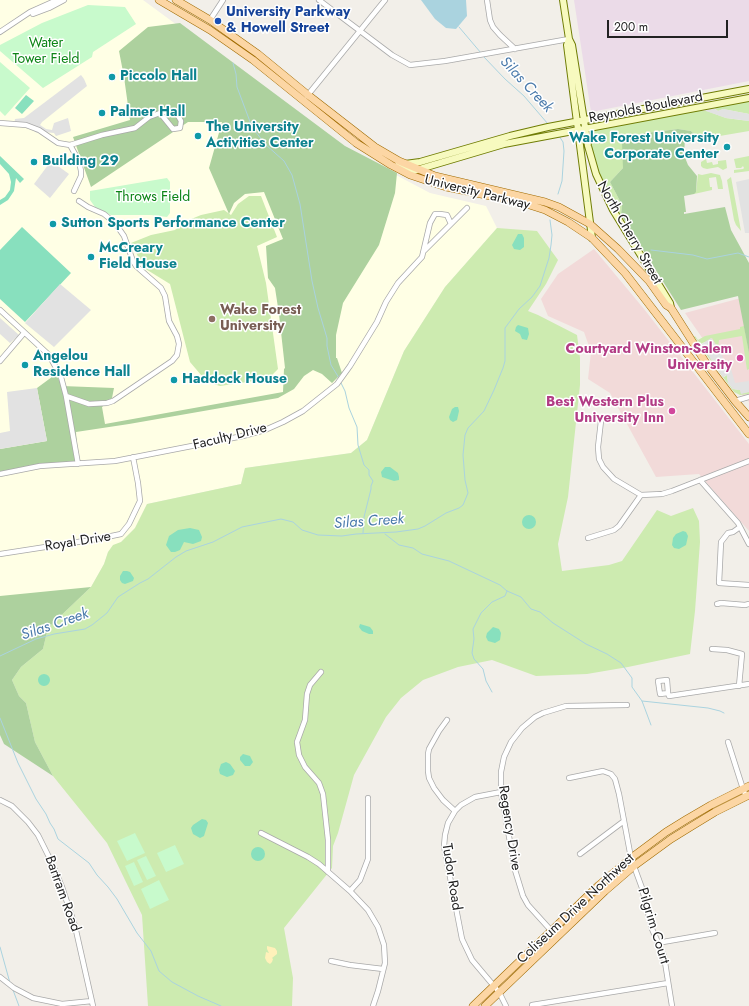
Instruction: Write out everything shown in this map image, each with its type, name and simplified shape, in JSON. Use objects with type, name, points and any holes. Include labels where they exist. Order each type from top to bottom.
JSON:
[{"type":"main road","name":"University Parkway","points":[[159,0],[210,30],[375,147],[404,164],[456,182],[545,202],[559,207],[590,224],[636,267],[654,287],[666,305],[671,308],[706,363],[749,417]]},
{"type":"main road","name":"University Parkway","points":[[176,0],[210,20],[258,54],[356,143],[403,172],[457,190],[520,202],[545,210],[568,222],[592,238],[625,273],[749,434]]},
{"type":"main road","name":"North Cherry Street","points":[[563,0],[591,159],[604,192],[670,303],[671,308]]},
{"type":"main road","name":"North Cherry Street","points":[[569,40],[567,46],[592,238]]},
{"type":"main road","name":"Reynolds Boulevard","points":[[404,164],[420,162],[510,136],[577,121],[749,89]]},
{"type":"main road","name":"Reynolds Boulevard","points":[[379,158],[388,160],[409,170],[417,169],[490,148],[578,129],[749,98]]},
{"type":"main road","name":"Coliseum Drive Northwest","points":[[485,1006],[554,934],[599,884],[666,832],[711,805],[746,787]]},
{"type":"main road","name":"Coliseum Drive Northwest","points":[[473,1006],[494,986],[634,866],[686,829],[748,795]]},
{"type":"street","points":[[42,6],[48,0]]},
{"type":"street","points":[[26,17],[30,12],[57,0]]},
{"type":"street","points":[[0,32],[26,17],[64,0]]},
{"type":"street","points":[[210,20],[223,0]]},
{"type":"street","points":[[319,0],[397,58],[406,64],[414,66],[569,40]]},
{"type":"street","points":[[306,98],[385,0]]},
{"type":"street","points":[[487,0],[490,20],[493,26],[515,49]]},
{"type":"street","points":[[0,123],[26,125],[39,130],[58,143],[70,144],[135,128],[149,116],[160,113],[169,111],[177,114],[181,121],[180,128],[173,129],[160,113]]},
{"type":"street","points":[[70,144],[79,161],[81,171],[74,191]]},
{"type":"street","points":[[66,396],[89,404],[107,403],[113,401],[172,361],[176,355],[179,344],[177,336],[169,321],[167,301],[161,288],[135,264],[124,236],[115,223],[104,214],[91,209],[79,201]]},
{"type":"street","points":[[451,224],[467,208]]},
{"type":"street","name":"Faculty Drive","points":[[0,474],[40,466],[100,463],[133,458],[243,436],[264,430],[303,411],[337,384],[354,360],[377,322],[386,302],[398,283],[422,258],[430,224],[435,214],[447,215],[451,224],[424,251]]},
{"type":"street","points":[[0,310],[49,355],[61,377],[66,396],[78,464]]},
{"type":"street","points":[[0,361],[24,333]]},
{"type":"street","points":[[735,401],[749,397]]},
{"type":"street","points":[[601,421],[598,447],[599,459],[603,467],[614,479],[641,495],[667,493],[749,461]]},
{"type":"street","name":"Royal Drive","points":[[0,554],[121,534],[129,524],[140,501],[133,458]]},
{"type":"street","points":[[700,480],[740,527],[749,544]]},
{"type":"street","points":[[588,538],[614,530],[619,526],[641,495]]},
{"type":"street","points":[[740,527],[728,533],[721,542],[719,583],[749,585]]},
{"type":"street","points":[[717,604],[720,602],[749,604]]},
{"type":"street","points":[[712,649],[726,650],[742,654],[739,686]]},
{"type":"street","points":[[321,672],[310,685],[307,694],[306,720],[297,742],[299,755],[305,768],[319,782],[323,794],[328,840],[328,872]]},
{"type":"street","points":[[669,694],[749,684]]},
{"type":"street","name":"Regency Drive","points":[[554,934],[531,909],[523,896],[515,870],[501,792],[502,765],[506,750],[516,734],[531,720],[550,710],[566,706],[627,705]]},
{"type":"street","points":[[447,720],[429,749],[428,771],[429,778],[434,788],[443,800],[455,811]]},
{"type":"street","points":[[728,742],[748,795]]},
{"type":"street","name":"Pilgrim Court","points":[[569,778],[603,771],[611,774],[617,783],[631,858],[642,888],[652,929],[664,956],[672,1006]]},
{"type":"street","name":"Tudor Road","points":[[501,792],[470,799],[455,811],[448,823],[444,846],[462,939],[472,960],[499,992],[505,1001],[506,1006]]},
{"type":"street","points":[[350,891],[360,880],[368,859],[368,798]]},
{"type":"street","name":"Bartram Road","points":[[0,800],[12,806],[28,822],[38,835],[51,861],[62,887],[75,926],[92,1004]]},
{"type":"street","points":[[580,854],[624,821]]},
{"type":"street","points":[[261,833],[317,863],[350,891],[368,910],[378,927],[384,945],[385,963],[373,1006]]},
{"type":"street","points":[[657,943],[714,933]]},
{"type":"street","points":[[331,960],[350,965],[383,969]]},
{"type":"street","points":[[0,978],[14,988],[33,998],[62,1004],[92,1004]]},
{"type":"street","points":[[532,1005],[553,1004],[668,982]]},
{"type":"shaded area","name":"Wake Forest University","points":[[0,0],[143,0],[343,147],[430,193],[486,206],[497,228],[445,287],[404,351],[367,440],[351,453],[245,468],[241,484],[147,504],[135,528],[108,552],[104,564],[91,587],[48,628],[43,649],[21,667],[0,681]]},
{"type":"shaded area","points":[[574,0],[749,0],[749,81],[591,112]]},
{"type":"shaded area","points":[[81,75],[87,86],[40,125],[46,129],[52,130],[54,123],[68,118],[71,131],[56,136],[54,133],[37,133],[28,127],[14,126],[15,119],[24,118]]},
{"type":"shaded area","points":[[713,108],[718,111],[723,109],[749,114],[749,121],[726,118],[703,110]]},
{"type":"shaded area","points":[[51,161],[69,174],[50,198],[34,184]]},
{"type":"shaded area","points":[[749,179],[749,233],[745,233],[736,182]]},
{"type":"shaded area","points":[[594,249],[644,309],[749,444],[749,531],[699,474],[656,477],[610,393],[588,379],[591,352],[584,332],[548,316],[541,299],[558,274]]},
{"type":"shaded area","points":[[60,284],[91,310],[54,347],[25,323]]},
{"type":"shaded area","points":[[741,298],[749,335],[749,402],[741,394],[685,313]]},
{"type":"shaded area","points":[[0,318],[19,335],[10,343],[0,334]]},
{"type":"shaded area","points":[[711,338],[723,357],[722,359],[726,361],[731,369],[735,383],[749,381],[749,392],[741,394],[740,390],[733,389],[728,383],[727,375],[723,377],[713,362],[715,359],[712,361],[705,350],[707,347],[703,350],[699,344],[702,344]]},
{"type":"shaded area","points":[[37,388],[47,441],[0,449],[0,433],[10,431],[7,392]]},
{"type":"green space","name":"Water Tower Field","points":[[88,5],[125,7],[136,24],[93,52],[92,57],[43,88],[0,51],[0,45],[42,23]]},
{"type":"green space","points":[[180,23],[345,146],[397,173],[395,193],[379,245],[343,303],[336,335],[336,358],[342,373],[332,383],[322,374],[313,370],[304,376],[294,389],[278,398],[76,432],[78,464],[40,466],[0,474],[0,449],[47,441],[37,388],[56,374],[62,386],[114,388],[112,398],[102,407],[105,424],[283,392],[285,368],[279,314],[275,288],[268,278],[266,246],[283,239],[264,192],[245,194],[234,203],[229,214],[209,168],[222,122],[188,122],[91,187],[73,137],[130,120],[119,51],[148,27]]},
{"type":"green space","points":[[0,62],[30,88],[5,116],[0,111]]},
{"type":"green space","points":[[26,95],[34,101],[22,114],[15,108]]},
{"type":"green space","points":[[749,100],[749,114],[723,109],[718,111],[713,107]]},
{"type":"green space","points":[[696,111],[707,111],[726,118],[749,121],[749,131],[708,138],[702,134],[695,135],[691,131],[678,129],[646,133],[630,137],[623,168],[610,182],[622,205],[621,215],[619,215],[599,175],[592,154],[590,131]]},
{"type":"green space","points":[[678,129],[691,131],[695,135],[685,138],[684,155],[688,165],[697,176],[696,192],[694,194],[684,196],[686,212],[684,212],[684,214],[725,207],[731,230],[749,263],[749,353],[738,296],[681,310],[621,215],[622,205],[610,182],[623,168],[622,142],[630,137],[646,133]]},
{"type":"green space","points":[[0,156],[24,179],[20,183],[16,178],[14,191],[8,200],[0,205],[0,200],[5,197],[10,190],[11,182],[9,174],[0,164]]},
{"type":"green space","points":[[749,156],[749,171],[734,173],[734,170],[744,168],[743,166],[741,168],[736,168],[734,159]]},
{"type":"green space","points":[[706,159],[707,163],[712,162],[713,165],[718,164],[718,161],[726,160],[727,168],[723,170],[718,167],[707,169],[703,168],[701,166],[701,162]]},
{"type":"green space","points":[[711,173],[720,175],[723,189],[718,189],[716,177],[709,178],[710,187],[712,187],[712,190],[694,194],[694,192],[696,192],[698,174],[702,175]]},
{"type":"green space","points":[[731,177],[741,231],[734,220],[727,180]]},
{"type":"green space","name":"Throws Field","points":[[167,178],[170,182],[170,213],[167,217],[151,215],[111,215],[95,207],[90,200],[90,191]]},
{"type":"green space","points":[[249,196],[261,196],[277,237],[257,246],[266,283],[278,369],[272,375],[254,381],[220,386],[207,382],[190,362],[170,284],[144,268],[131,243],[151,235],[175,230],[184,222],[201,215],[224,210],[231,215],[238,204]]},
{"type":"green space","points":[[22,227],[71,273],[25,322],[0,299],[0,250]]},
{"type":"green space","points":[[497,228],[537,231],[558,260],[546,284],[528,311],[577,335],[580,358],[580,385],[568,497],[558,544],[562,571],[609,565],[622,561],[657,510],[671,516],[693,508],[699,521],[700,542],[690,654],[587,674],[536,676],[492,660],[458,667],[423,680],[401,698],[386,717],[354,775],[333,846],[332,868],[284,928],[293,978],[292,1006],[148,1006],[142,915],[107,843],[53,776],[35,742],[26,703],[19,696],[12,680],[21,667],[43,649],[48,628],[91,587],[104,564],[108,552],[113,545],[121,542],[135,528],[147,504],[241,484],[245,468],[351,453],[367,440],[404,351],[445,287]]},
{"type":"green space","points":[[518,234],[522,234],[524,238],[524,247],[520,250],[514,249],[512,245]]},
{"type":"green space","points":[[518,325],[528,328],[529,334],[527,340],[522,339],[520,334],[515,331]]},
{"type":"green space","points":[[744,326],[749,353],[749,369],[747,370],[742,336],[719,340],[718,348],[712,338],[701,344],[694,337],[695,336],[698,340],[705,336],[740,329],[740,327]]},
{"type":"green space","points":[[707,347],[705,350],[712,360],[715,359],[724,377],[727,375],[728,383],[733,389],[740,390],[741,393],[749,392],[749,394],[740,395],[734,392],[703,350]]},
{"type":"green space","points":[[458,407],[459,411],[457,420],[453,422],[449,417],[452,409]]},
{"type":"green space","points":[[385,467],[390,467],[398,473],[399,480],[394,481],[382,477],[381,472]]},
{"type":"green space","points":[[526,515],[532,515],[536,519],[536,525],[532,529],[526,529],[522,525],[522,519]]},
{"type":"green space","points":[[190,528],[199,530],[202,537],[201,541],[193,544],[184,542],[180,550],[171,552],[166,545],[169,536],[178,530]]},
{"type":"green space","points":[[683,531],[686,532],[688,536],[686,545],[679,549],[674,548],[672,545],[673,538],[676,534]]},
{"type":"green space","points":[[123,571],[130,572],[134,578],[133,581],[125,584],[122,583],[120,576]]},
{"type":"green space","points":[[91,587],[48,628],[43,649],[21,667],[12,680],[19,696],[26,703],[35,742],[53,776],[4,744],[0,735],[0,596]]},
{"type":"green space","points":[[360,624],[370,627],[373,634],[362,631],[359,627]]},
{"type":"green space","points":[[493,627],[499,629],[501,633],[500,640],[495,643],[488,641],[486,637],[487,633]]},
{"type":"green space","points":[[42,674],[46,674],[50,680],[46,686],[42,686],[38,682],[38,678]]},
{"type":"green space","points":[[243,754],[250,756],[253,762],[250,766],[245,766],[240,760],[240,757]]},
{"type":"green space","points":[[226,762],[230,764],[235,771],[233,775],[227,777],[220,774],[219,770],[221,764]]},
{"type":"green space","points":[[202,819],[206,820],[208,823],[204,836],[200,838],[193,834],[191,828]]},
{"type":"green space","points":[[135,833],[145,853],[127,861],[117,841]]},
{"type":"green space","points":[[175,845],[184,864],[166,872],[157,853]]},
{"type":"green space","points":[[258,847],[263,849],[265,854],[263,859],[258,861],[253,859],[251,854],[253,849]]},
{"type":"green space","points":[[146,856],[156,876],[147,880],[137,860]]},
{"type":"green space","points":[[134,862],[143,882],[134,886],[125,866]]},
{"type":"green space","points":[[159,880],[169,900],[150,909],[141,889]]},
{"type":"sand","points":[[267,946],[275,948],[277,951],[277,954],[272,958],[272,962],[270,964],[265,958],[266,952],[269,953]]},
{"type":"water","points":[[421,0],[466,0],[467,16],[456,29],[446,28],[435,19]]},
{"type":"waterway","name":"Silas Creek","points":[[459,27],[481,53]]},
{"type":"waterway","name":"Silas Creek","points":[[483,56],[524,96],[548,124]]},
{"type":"waterway","points":[[233,63],[237,87],[252,127],[265,144],[284,161],[292,175],[300,204],[312,281],[327,338],[331,365],[339,378]]},
{"type":"waterway","name":"Silas Creek","points":[[558,194],[562,181],[564,151],[563,142],[559,136]]},
{"type":"waterway","name":"Silas Creek","points":[[0,656],[36,639],[54,634],[85,629],[107,613],[118,597],[148,579],[176,557],[186,551],[213,542],[242,527],[281,519],[293,522],[302,530],[318,535],[342,536],[396,532],[418,529],[463,505],[468,493],[465,480],[463,455],[465,435],[468,428],[484,411],[503,368],[505,361],[505,328],[519,309],[532,297],[540,286],[549,258],[551,245],[552,235],[550,220]]},
{"type":"waterway","points":[[651,250],[693,255],[707,259],[738,253],[749,257]]},
{"type":"waterway","points":[[341,383],[357,427],[358,445],[364,465],[369,470],[369,475],[373,481],[364,517],[363,533]]},
{"type":"waterway","points":[[385,534],[399,545],[413,548],[422,554],[449,561],[500,585],[507,591],[521,597],[531,609],[540,612],[553,623],[586,644],[607,654],[621,663],[632,678],[632,687],[642,701],[651,725]]},
{"type":"waterway","points":[[492,692],[486,681],[483,669],[474,659],[472,653],[474,639],[473,629],[481,613],[492,602],[505,596],[507,591]]},
{"type":"waterway","points":[[642,701],[708,708],[724,713]]},
{"type":"waterway","points":[[0,718],[18,763],[58,839],[89,863],[108,887],[117,899],[137,933],[151,951],[159,971],[172,982],[221,1006]]},
{"type":"waterway","points":[[0,947],[10,983]]},
{"type":"waterway","points":[[13,990],[19,1006]]},
{"type":"place","name":"University Parkway & Howell Street","points":[[218,21]]},
{"type":"place","name":"Piccolo Hall","points":[[112,77]]},
{"type":"place","name":"Palmer Hall","points":[[102,113]]},
{"type":"place","name":"The University Activities Center","points":[[198,136]]},
{"type":"place","name":"Wake Forest University Corporate Center","points":[[727,147]]},
{"type":"place","name":"Building 29","points":[[34,162]]},
{"type":"place","name":"Sutton Sports Performance Center","points":[[53,224]]},
{"type":"place","name":"McCreary Field House","points":[[91,257]]},
{"type":"place","name":"Wake Forest University","points":[[212,319]]},
{"type":"place","name":"Courtyard Winston-Salem University","points":[[740,358]]},
{"type":"place","name":"Angelou Residence Hall","points":[[25,365]]},
{"type":"place","name":"Haddock House","points":[[174,380]]},
{"type":"place","name":"Best Western Plus University Inn","points":[[672,411]]}]
